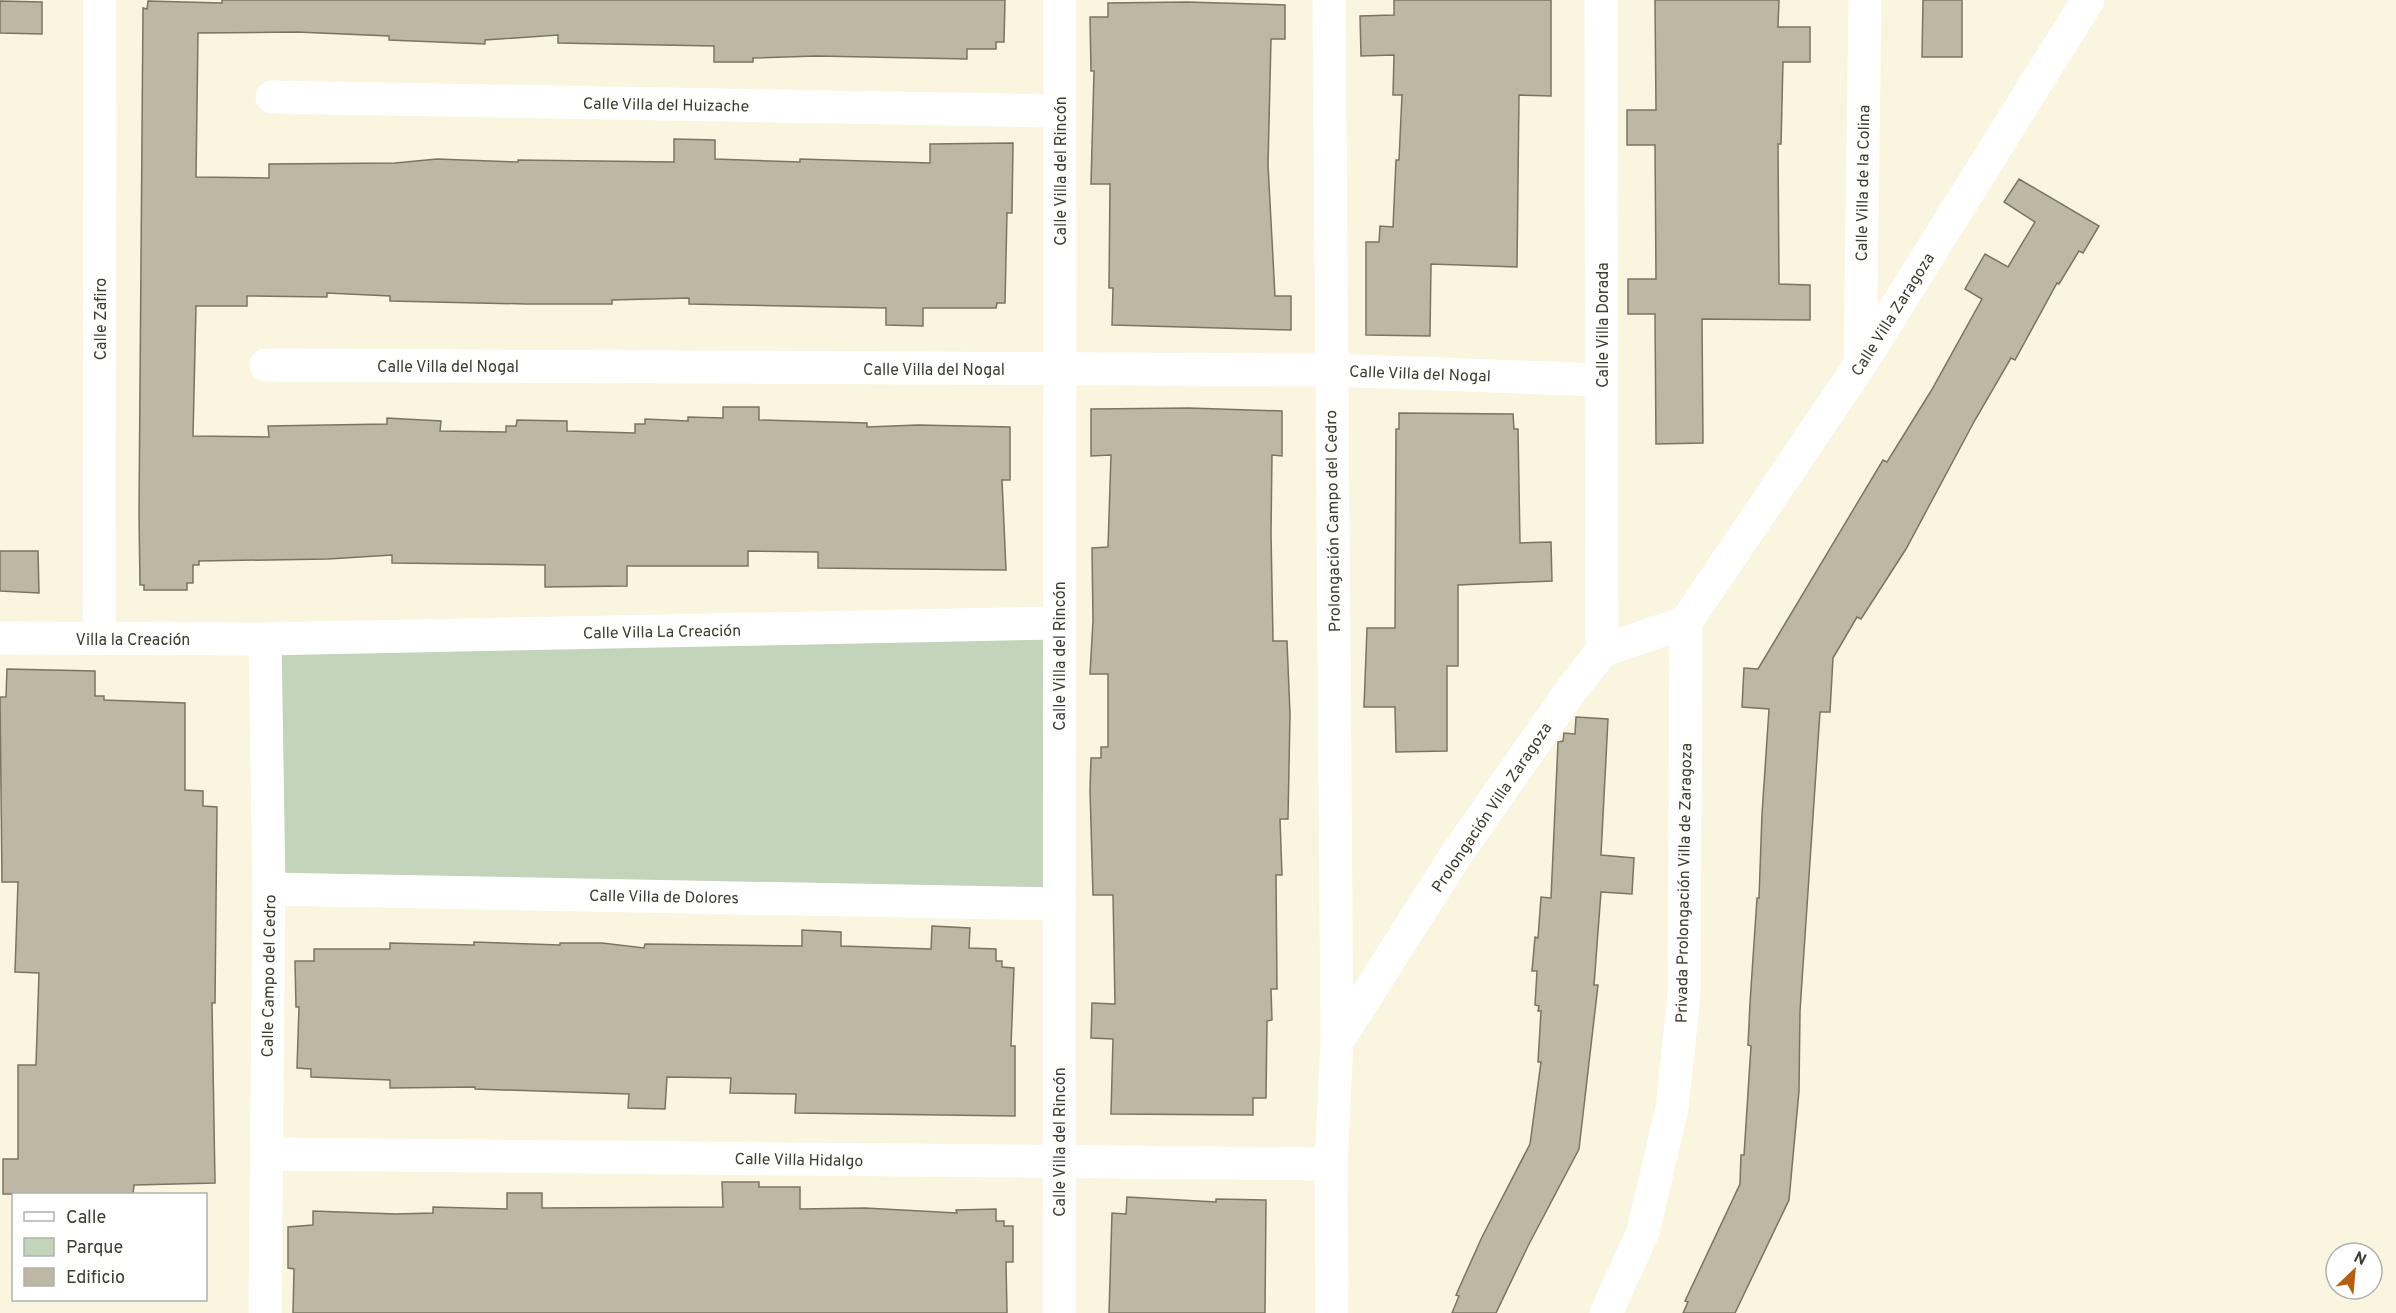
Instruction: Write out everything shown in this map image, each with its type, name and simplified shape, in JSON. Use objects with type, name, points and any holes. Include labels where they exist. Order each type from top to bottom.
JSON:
[{"type":"street","name":"Calle Zafiro","points":[[99,639],[100,0]]},
{"type":"street","name":"Calle Villa del Rincón","points":[[1059,1313],[1060,0]]},
{"type":"street","name":"Prolongación Campo del Cedro","points":[[1329,0],[1330,370],[1337,1042],[1331,1164],[1332,1313]]},
{"type":"street","name":"Calle Villa Dorada","points":[[1601,0],[1602,651]]},
{"type":"street","name":"Calle Villa de la Colina","points":[[1860,365],[1865,0]]},
{"type":"street","name":"Calle Villa Zaragoza","points":[[1686,622],[1860,365],[2088,0]]},
{"type":"street","name":"Calle Villa del Huizache","points":[[272,97],[1060,111]]},
{"type":"street","name":"Calle Villa del Nogal","points":[[266,365],[1330,370],[1602,380]]},
{"type":"street","points":[[1602,651],[1686,622]]},
{"type":"street","name":"Privada Prolongación Villa de Zaragoza","points":[[1606,1313],[1643,1232],[1672,1108],[1684,996],[1686,622]]},
{"type":"street","name":"Calle Villa La Creación","points":[[265,639],[1059,623]]},
{"type":"street","name":"Villa la Creación","points":[[0,638],[265,639]]},
{"type":"street","name":"Calle Campo del Cedro","points":[[265,639],[269,889],[265,1313]]},
{"type":"street","name":"Prolongación Villa Zaragoza","points":[[1337,1042],[1456,855],[1572,689],[1602,651]]},
{"type":"street","name":"Calle Villa de Dolores","points":[[269,889],[1059,903]]},
{"type":"street","name":"Calle Villa Hidalgo","points":[[267,1155],[1331,1164]]},
{"type":"green space","points":[[1044,638],[1046,892],[280,876],[277,648]]},
{"type":"building","points":[[222,0],[1005,0],[1004,42],[996,42],[996,49],[967,49],[967,59],[816,56],[753,58],[753,62],[714,62],[714,46],[558,43],[558,35],[485,40],[485,44],[389,40],[389,36],[297,32],[198,33],[196,177],[269,178],[269,164],[395,163],[437,159],[518,162],[518,160],[674,162],[674,139],[715,140],[715,159],[800,162],[800,159],[930,163],[930,144],[1013,143],[1012,213],[1007,213],[1005,303],[997,303],[996,308],[923,308],[923,326],[886,325],[886,308],[689,304],[689,298],[612,300],[612,304],[527,304],[390,301],[390,296],[327,293],[327,297],[247,296],[247,306],[196,306],[193,436],[269,437],[268,426],[387,424],[387,418],[441,421],[440,431],[506,432],[506,426],[516,426],[517,420],[567,421],[567,431],[635,433],[635,424],[645,424],[645,419],[688,421],[688,417],[723,418],[723,407],[759,407],[759,420],[867,423],[867,427],[918,425],[1010,427],[1010,480],[1002,480],[1006,570],[818,568],[818,552],[748,551],[748,566],[627,566],[627,586],[545,587],[545,565],[392,563],[392,555],[328,559],[199,561],[199,565],[193,565],[193,583],[187,583],[187,590],[144,590],[144,585],[140,585],[139,513],[143,8],[147,9],[148,1],[222,3]]},
{"type":"building","points":[[1394,0],[1551,0],[1551,96],[1519,95],[1517,267],[1431,264],[1430,336],[1366,335],[1366,242],[1379,242],[1380,226],[1393,227],[1402,95],[1393,95],[1394,55],[1361,56],[1360,16],[1394,15]]},
{"type":"building","points":[[1655,0],[1779,0],[1778,27],[1810,27],[1810,62],[1783,62],[1781,144],[1778,144],[1779,284],[1810,285],[1810,320],[1702,319],[1703,443],[1656,444],[1655,314],[1628,314],[1628,279],[1656,279],[1655,145],[1627,145],[1627,110],[1656,110]]},
{"type":"building","points":[[1923,0],[1962,0],[1962,57],[1922,57]]},
{"type":"building","points":[[0,1],[42,2],[42,34],[0,33]]},
{"type":"building","points":[[1187,2],[1285,5],[1285,39],[1271,39],[1268,165],[1275,296],[1291,296],[1291,330],[1112,325],[1113,288],[1109,288],[1110,184],[1091,184],[1094,71],[1091,71],[1090,17],[1108,17],[1108,3]]},
{"type":"building","points":[[2019,179],[2099,226],[2083,253],[2079,251],[2059,284],[2057,283],[2015,360],[2011,358],[1975,420],[1906,549],[1861,619],[1857,617],[1833,658],[1830,712],[1820,712],[1800,1011],[1799,1091],[1789,1200],[1735,1313],[1683,1313],[1688,1302],[1685,1301],[1740,1184],[1741,1155],[1744,1155],[1751,1046],[1748,1045],[1750,1003],[1757,898],[1759,898],[1769,709],[1742,707],[1744,668],[1758,669],[1883,460],[1887,462],[1931,391],[1982,299],[1965,289],[1985,254],[2008,267],[2035,222],[2004,202]]},
{"type":"building","points":[[1189,408],[1282,411],[1282,456],[1272,455],[1271,533],[1273,641],[1287,641],[1290,714],[1288,819],[1280,819],[1282,875],[1276,875],[1277,989],[1271,989],[1272,1020],[1267,1021],[1266,1098],[1253,1098],[1253,1115],[1111,1114],[1113,1039],[1091,1038],[1092,1003],[1115,1004],[1113,895],[1093,895],[1090,790],[1091,758],[1101,758],[1101,747],[1108,747],[1108,674],[1090,674],[1093,621],[1092,548],[1108,547],[1111,455],[1091,456],[1091,409]]},
{"type":"building","points":[[1399,413],[1513,414],[1514,429],[1518,429],[1520,543],[1551,542],[1552,581],[1458,585],[1458,666],[1447,666],[1447,751],[1396,752],[1395,707],[1364,707],[1367,628],[1395,628],[1396,429],[1399,429]]},
{"type":"building","points":[[0,551],[38,551],[39,593],[0,591]]},
{"type":"building","points":[[7,669],[95,671],[95,696],[104,696],[104,700],[185,703],[185,790],[203,791],[203,806],[217,807],[215,1003],[212,1003],[215,1183],[134,1185],[133,1193],[3,1194],[3,1159],[18,1159],[18,1065],[36,1065],[39,973],[15,972],[18,882],[2,882],[0,697],[6,697]]},
{"type":"building","points":[[1576,717],[1608,719],[1601,855],[1634,858],[1632,894],[1601,892],[1594,985],[1598,985],[1579,1149],[1496,1313],[1452,1313],[1459,1296],[1456,1295],[1482,1237],[1530,1144],[1541,1062],[1538,1062],[1541,1011],[1538,1011],[1539,1006],[1535,1005],[1537,971],[1532,971],[1535,937],[1538,938],[1541,897],[1551,898],[1558,742],[1563,741],[1564,733],[1575,734]]},
{"type":"building","points":[[932,926],[970,928],[969,948],[996,949],[996,961],[1002,961],[1002,967],[1014,968],[1011,1046],[1015,1046],[1015,1116],[795,1113],[796,1094],[730,1093],[731,1078],[667,1077],[665,1109],[628,1108],[629,1094],[475,1089],[475,1087],[390,1088],[390,1080],[311,1077],[311,1069],[297,1068],[299,1007],[296,1007],[295,961],[314,961],[314,949],[390,949],[390,943],[474,945],[474,942],[560,945],[560,943],[602,943],[644,948],[645,944],[802,946],[802,930],[841,932],[841,946],[931,949]]},
{"type":"building","points":[[722,1182],[759,1182],[759,1187],[800,1187],[800,1209],[865,1208],[957,1213],[956,1210],[996,1209],[996,1221],[1004,1221],[1004,1226],[1013,1226],[1013,1262],[1006,1262],[1007,1313],[293,1313],[294,1269],[288,1268],[288,1227],[313,1225],[313,1211],[396,1214],[433,1213],[433,1207],[507,1209],[507,1193],[542,1193],[542,1208],[723,1207]]},
{"type":"building","points":[[1127,1197],[1216,1202],[1216,1199],[1266,1200],[1265,1313],[1109,1313],[1112,1213],[1126,1214]]}]
